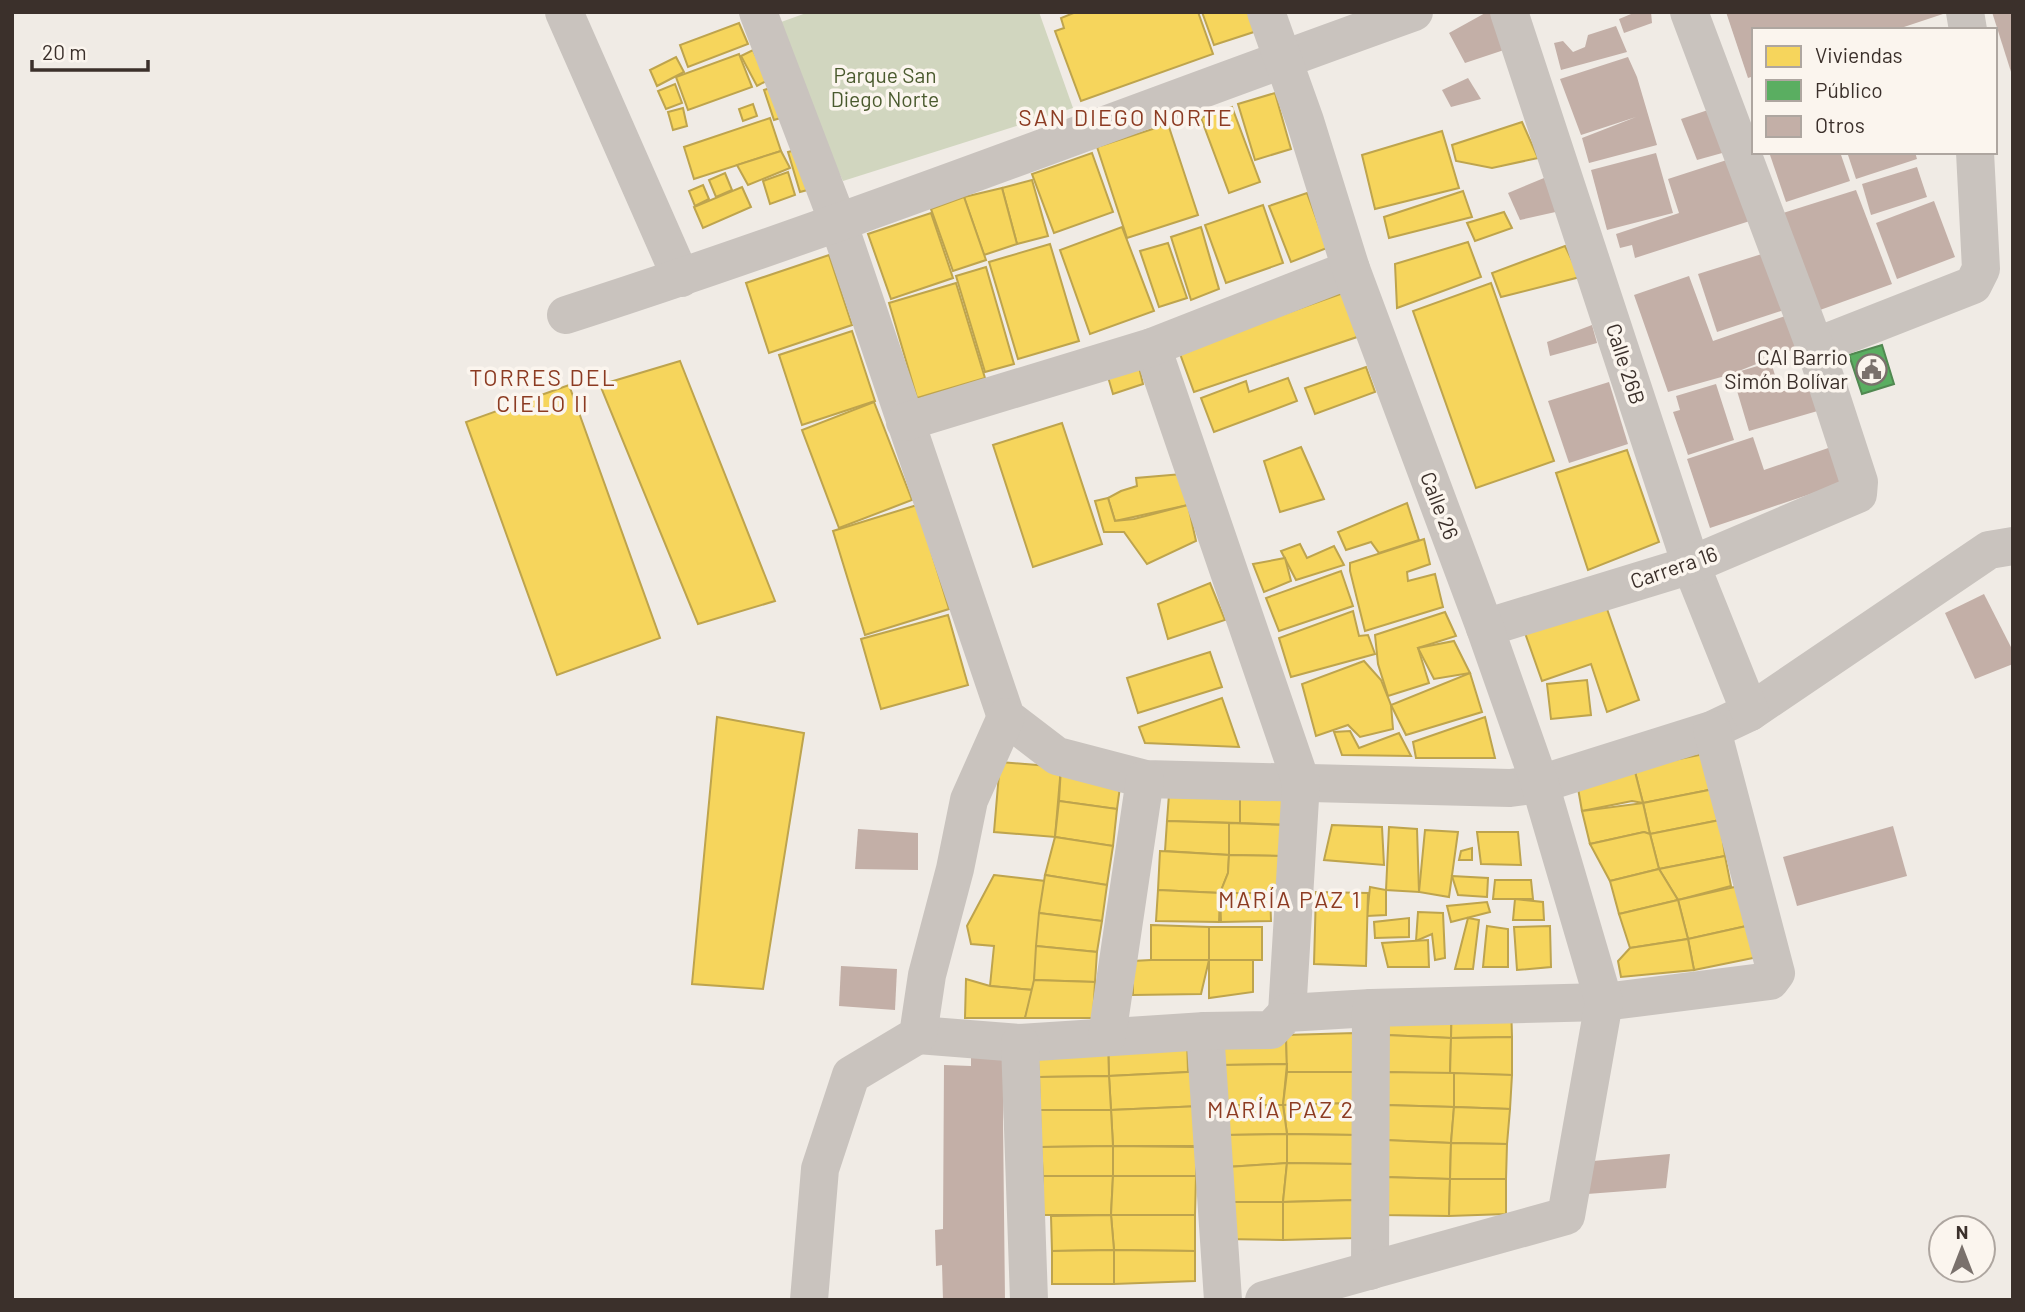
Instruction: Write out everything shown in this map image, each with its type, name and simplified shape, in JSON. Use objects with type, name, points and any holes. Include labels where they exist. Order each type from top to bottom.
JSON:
[{"type":"street","points":[[565,12],[681,278]]},
{"type":"street","name":"Calle 26","points":[[1266,12],[1305,121],[1351,269],[1485,628],[1540,784],[1604,1002]]},
{"type":"street","points":[[566,315],[681,278],[838,222],[1414,12]]},
{"type":"street","name":"Calle 26B","points":[[1509,12],[1691,565],[1750,712]]},
{"type":"street","points":[[1689,12],[1815,346],[1973,285],[1981,269],[1975,154]]},
{"type":"street","points":[[771,16],[1006,717],[1057,756],[1145,779],[1510,788],[1540,784],[1712,730],[1750,712],[1989,550],[2013,546]]},
{"type":"street","points":[[905,422],[1152,346],[1351,269]]},
{"type":"street","points":[[809,1300],[820,1168],[851,1075],[918,1034],[1020,1043],[1108,1036],[1271,1030],[1287,1013],[1301,782],[1152,346]]},
{"type":"street","name":"Carrera 16","points":[[1485,628],[1691,565],[1858,494],[1859,482],[1815,346]]},
{"type":"street","points":[[918,1034],[927,975],[955,869],[969,800],[1006,717]]},
{"type":"street","points":[[1287,1013],[1604,1002],[1770,981],[1776,973],[1712,730]]},
{"type":"street","points":[[1108,1036],[1145,779]]},
{"type":"street","points":[[1264,1300],[1566,1216],[1604,1002]]},
{"type":"street","points":[[1370,1271],[1371,1008]]},
{"type":"street","points":[[1205,1031],[1223,1300]]},
{"type":"street","points":[[1020,1043],[1029,1300]]},
{"type":"green space","name":"Parque San Diego Norte","points":[[809,12],[1039,12],[1073,108],[843,181],[770,26]]},
{"type":"building: Viviendas","points":[[1076,12],[1198,12],[1213,54],[1081,101],[1055,31],[1064,28],[1061,18]]},
{"type":"building: Viviendas","points":[[1202,12],[1255,12],[1260,30],[1214,45]]},
{"type":"building: Viviendas","points":[[739,23],[748,44],[688,67],[680,45]]},
{"type":"building: Viviendas","points":[[753,50],[768,80],[757,86],[741,56]]},
{"type":"building: Viviendas","points":[[739,54],[752,87],[688,110],[676,77]]},
{"type":"building: Viviendas","points":[[676,57],[684,72],[657,86],[650,70]]},
{"type":"building: Viviendas","points":[[675,84],[682,103],[666,109],[658,91]]},
{"type":"building: Viviendas","points":[[777,86],[787,116],[774,120],[764,90]]},
{"type":"building: Viviendas","points":[[1275,93],[1291,149],[1255,160],[1238,104]]},
{"type":"building: Viviendas","points":[[753,104],[757,116],[743,121],[739,109]]},
{"type":"building: Viviendas","points":[[1232,107],[1260,182],[1229,193],[1201,118]]},
{"type":"building: Viviendas","points":[[683,108],[687,126],[673,130],[668,112]]},
{"type":"building: Viviendas","points":[[770,118],[781,151],[694,179],[684,147]]},
{"type":"building: Viviendas","points":[[1522,122],[1538,158],[1492,168],[1456,161],[1452,145]]},
{"type":"building: Viviendas","points":[[1168,124],[1198,215],[1127,238],[1097,147]]},
{"type":"building: Viviendas","points":[[1442,131],[1459,188],[1375,209],[1362,155]]},
{"type":"building: Viviendas","points":[[803,148],[815,188],[800,192],[788,152]]},
{"type":"building: Viviendas","points":[[781,151],[790,168],[748,185],[737,165]]},
{"type":"building: Viviendas","points":[[1092,153],[1113,212],[1054,233],[1032,174]]},
{"type":"building: Viviendas","points":[[788,172],[795,195],[770,204],[763,181]]},
{"type":"building: Viviendas","points":[[725,173],[732,190],[716,197],[709,180]]},
{"type":"building: Viviendas","points":[[1032,180],[1048,236],[1017,244],[1002,188]]},
{"type":"building: Viviendas","points":[[703,185],[709,199],[695,206],[689,191]]},
{"type":"building: Viviendas","points":[[742,187],[751,207],[703,228],[694,207]]},
{"type":"building: Viviendas","points":[[1002,188],[1017,244],[984,255],[964,197]]},
{"type":"building: Viviendas","points":[[1463,191],[1472,217],[1389,238],[1384,217]]},
{"type":"building: Viviendas","points":[[1307,193],[1327,248],[1291,262],[1269,206]]},
{"type":"building: Viviendas","points":[[964,197],[986,260],[953,271],[931,209]]},
{"type":"building: Viviendas","points":[[1263,205],[1283,263],[1226,283],[1205,225]]},
{"type":"building: Viviendas","points":[[1504,212],[1512,228],[1475,241],[1467,223]]},
{"type":"building: Viviendas","points":[[931,213],[953,278],[891,299],[868,234]]},
{"type":"building: Viviendas","points":[[1122,227],[1154,311],[1090,334],[1060,250]]},
{"type":"building: Viviendas","points":[[1201,227],[1219,289],[1191,300],[1171,237]]},
{"type":"building: Viviendas","points":[[1468,242],[1481,277],[1397,308],[1395,264]]},
{"type":"building: Viviendas","points":[[1168,243],[1187,298],[1159,307],[1140,251]]},
{"type":"building: Viviendas","points":[[1050,244],[1079,341],[1018,359],[989,262]]},
{"type":"building: Viviendas","points":[[1565,246],[1580,277],[1501,297],[1492,273]]},
{"type":"building: Viviendas","points":[[829,255],[852,325],[769,353],[746,283]]},
{"type":"building: Viviendas","points":[[986,267],[1014,364],[985,372],[956,276]]},
{"type":"building: Viviendas","points":[[956,283],[985,378],[917,398],[889,303]]},
{"type":"building: Viviendas","points":[[1491,283],[1554,461],[1476,488],[1413,311]]},
{"type":"building: Viviendas","points":[[1346,292],[1360,336],[1194,392],[1179,351]]},
{"type":"building: Viviendas","points":[[852,331],[875,401],[802,425],[779,355]]},
{"type":"building: Viviendas","points":[[680,361],[775,601],[698,624],[600,385]]},
{"type":"building: Viviendas","points":[[1139,367],[1143,384],[1113,394],[1108,377]]},
{"type":"building: Viviendas","points":[[1366,367],[1375,392],[1315,414],[1305,388]]},
{"type":"building: Viviendas","points":[[1288,378],[1297,401],[1214,432],[1201,398],[1246,381],[1249,392]]},
{"type":"building: Viviendas","points":[[569,385],[660,638],[557,675],[466,422]]},
{"type":"building: Viviendas","points":[[874,402],[912,500],[839,528],[802,430]]},
{"type":"building: Viviendas","points":[[1062,423],[1102,544],[1033,567],[993,445]]},
{"type":"building: Viviendas","points":[[1301,447],[1324,499],[1280,512],[1264,461]]},
{"type":"building: Viviendas","points":[[1627,450],[1659,542],[1588,570],[1556,473]]},
{"type":"building: Viviendas","points":[[1182,474],[1188,505],[1115,521],[1108,498],[1137,486],[1136,478]]},
{"type":"building: Viviendas","points":[[1108,498],[1115,521],[1134,519],[1188,505],[1196,541],[1147,564],[1124,532],[1104,532],[1095,501]]},
{"type":"building: Viviendas","points":[[1407,503],[1419,540],[1379,553],[1371,542],[1346,550],[1338,532]]},
{"type":"building: Viviendas","points":[[917,505],[949,609],[865,635],[833,531]]},
{"type":"building: Viviendas","points":[[1424,539],[1430,564],[1407,572],[1408,581],[1435,574],[1443,607],[1365,631],[1350,563]]},
{"type":"building: Viviendas","points":[[1300,544],[1307,558],[1334,546],[1344,565],[1296,580],[1281,551]]},
{"type":"building: Viviendas","points":[[1285,558],[1291,581],[1264,592],[1253,564]]},
{"type":"building: Viviendas","points":[[1341,571],[1353,606],[1279,631],[1266,598]]},
{"type":"building: Viviendas","points":[[1210,583],[1225,620],[1168,639],[1158,604]]},
{"type":"building: Viviendas","points":[[1601,592],[1639,700],[1607,712],[1591,664],[1542,681],[1520,619]]},
{"type":"building: Viviendas","points":[[1353,611],[1359,636],[1368,635],[1375,654],[1291,677],[1279,638]]},
{"type":"building: Viviendas","points":[[1445,612],[1456,636],[1418,648],[1429,683],[1388,696],[1378,664],[1375,635]]},
{"type":"building: Viviendas","points":[[948,615],[968,685],[881,709],[861,639]]},
{"type":"building: Viviendas","points":[[1454,641],[1470,673],[1434,679],[1418,648]]},
{"type":"building: Viviendas","points":[[1210,652],[1222,687],[1138,713],[1127,678]]},
{"type":"building: Viviendas","points":[[1364,661],[1381,680],[1391,705],[1393,729],[1360,737],[1348,725],[1316,736],[1302,684]]},
{"type":"building: Viviendas","points":[[1470,673],[1482,712],[1406,735],[1391,705]]},
{"type":"building: Viviendas","points":[[1587,680],[1591,715],[1551,719],[1547,684]]},
{"type":"building: Viviendas","points":[[1222,698],[1239,747],[1145,743],[1139,727]]},
{"type":"building: Viviendas","points":[[717,717],[804,733],[763,989],[692,984]]},
{"type":"building: Viviendas","points":[[1485,717],[1495,758],[1416,758],[1413,742]]},
{"type":"building: Viviendas","points":[[1350,731],[1359,748],[1399,733],[1411,756],[1342,755],[1334,732]]},
{"type":"building: Viviendas","points":[[1709,753],[1714,789],[1643,803],[1634,768]]},
{"type":"building: Viviendas","points":[[1000,762],[1061,767],[1055,837],[994,832]]},
{"type":"building: Viviendas","points":[[1061,767],[1122,772],[1117,809],[1059,801]]},
{"type":"building: Viviendas","points":[[1634,768],[1643,803],[1632,801],[1582,811],[1576,777]]},
{"type":"building: Viviendas","points":[[1170,781],[1240,791],[1240,823],[1167,821]]},
{"type":"building: Viviendas","points":[[1714,789],[1720,820],[1650,834],[1643,803]]},
{"type":"building: Viviendas","points":[[1240,791],[1294,793],[1293,825],[1240,823]]},
{"type":"building: Viviendas","points":[[1059,801],[1117,809],[1113,846],[1055,837]]},
{"type":"building: Viviendas","points":[[1643,803],[1650,834],[1644,832],[1590,844],[1582,811]]},
{"type":"building: Viviendas","points":[[1720,820],[1725,856],[1659,869],[1650,834]]},
{"type":"building: Viviendas","points":[[1167,821],[1229,823],[1229,855],[1165,851]]},
{"type":"building: Viviendas","points":[[1229,823],[1284,825],[1282,856],[1229,855]]},
{"type":"building: Viviendas","points":[[1332,825],[1382,827],[1384,865],[1324,860]]},
{"type":"building: Viviendas","points":[[1389,827],[1417,829],[1419,892],[1386,890]]},
{"type":"building: Viviendas","points":[[1425,830],[1458,832],[1449,897],[1419,892]]},
{"type":"building: Viviendas","points":[[1477,832],[1518,832],[1521,865],[1481,864]]},
{"type":"building: Viviendas","points":[[1644,832],[1650,834],[1659,869],[1610,881],[1590,844]]},
{"type":"building: Viviendas","points":[[1055,837],[1113,846],[1107,885],[1045,875]]},
{"type":"building: Viviendas","points":[[1472,848],[1472,860],[1459,860],[1461,851]]},
{"type":"building: Viviendas","points":[[1160,851],[1229,855],[1228,873],[1220,893],[1158,890]]},
{"type":"building: Viviendas","points":[[1229,855],[1282,856],[1281,894],[1220,893],[1228,873]]},
{"type":"building: Viviendas","points":[[1725,856],[1731,886],[1678,900],[1659,869]]},
{"type":"building: Viviendas","points":[[1659,869],[1678,900],[1619,914],[1610,881]]},
{"type":"building: Viviendas","points":[[994,875],[1045,881],[1033,990],[990,986],[994,946],[971,944],[967,926]]},
{"type":"building: Viviendas","points":[[1045,875],[1107,885],[1102,921],[1039,913]]},
{"type":"building: Viviendas","points":[[1452,876],[1488,878],[1487,897],[1458,895]]},
{"type":"building: Viviendas","points":[[1495,880],[1531,880],[1533,899],[1493,899]]},
{"type":"building: Viviendas","points":[[1743,885],[1751,925],[1688,939],[1678,900]]},
{"type":"building: Viviendas","points":[[1370,887],[1386,890],[1386,915],[1367,916]]},
{"type":"building: Viviendas","points":[[1158,890],[1220,893],[1219,922],[1156,921]]},
{"type":"building: Viviendas","points":[[1316,892],[1368,893],[1366,966],[1314,964]]},
{"type":"building: Viviendas","points":[[1220,893],[1270,893],[1271,921],[1221,922]]},
{"type":"building: Viviendas","points":[[1515,899],[1543,902],[1544,920],[1513,920]]},
{"type":"building: Viviendas","points":[[1678,900],[1688,939],[1630,948],[1619,914]]},
{"type":"building: Viviendas","points":[[1487,902],[1490,912],[1451,922],[1447,906]]},
{"type":"building: Viviendas","points":[[1418,912],[1443,913],[1445,958],[1435,960],[1432,934],[1416,941]]},
{"type":"building: Viviendas","points":[[1039,913],[1102,921],[1097,952],[1036,946]]},
{"type":"building: Viviendas","points":[[1409,918],[1409,937],[1375,938],[1374,922]]},
{"type":"building: Viviendas","points":[[1468,918],[1479,920],[1473,969],[1455,969]]},
{"type":"building: Viviendas","points":[[1151,925],[1209,927],[1209,960],[1151,960]]},
{"type":"building: Viviendas","points":[[1751,925],[1758,957],[1694,970],[1688,939]]},
{"type":"building: Viviendas","points":[[1487,926],[1508,929],[1508,967],[1483,967]]},
{"type":"building: Viviendas","points":[[1550,926],[1551,967],[1517,970],[1514,927]]},
{"type":"building: Viviendas","points":[[1209,927],[1262,927],[1262,960],[1209,960]]},
{"type":"building: Viviendas","points":[[1688,939],[1694,970],[1621,977],[1618,961],[1630,948]]},
{"type":"building: Viviendas","points":[[1428,940],[1429,967],[1388,967],[1382,943]]},
{"type":"building: Viviendas","points":[[1036,946],[1097,952],[1095,982],[1034,980]]},
{"type":"building: Viviendas","points":[[1209,960],[1201,994],[1133,995],[1133,961]]},
{"type":"building: Viviendas","points":[[1209,960],[1253,960],[1253,992],[1209,998]]},
{"type":"building: Viviendas","points":[[966,979],[990,986],[1033,990],[1025,1018],[965,1018]]},
{"type":"building: Viviendas","points":[[1034,980],[1095,982],[1093,1018],[1025,1018]]},
{"type":"building: Viviendas","points":[[1388,1000],[1452,1001],[1451,1038],[1386,1035]]},
{"type":"building: Viviendas","points":[[1452,1001],[1511,1003],[1512,1037],[1451,1038]]},
{"type":"building: Viviendas","points":[[1222,1033],[1286,1035],[1287,1064],[1222,1065]]},
{"type":"building: Viviendas","points":[[1355,1033],[1354,1072],[1287,1072],[1286,1035]]},
{"type":"building: Viviendas","points":[[1386,1035],[1451,1038],[1450,1074],[1384,1072]]},
{"type":"building: Viviendas","points":[[1512,1037],[1512,1075],[1450,1074],[1451,1038]]},
{"type":"building: Viviendas","points":[[1187,1038],[1188,1072],[1109,1076],[1108,1042]]},
{"type":"building: Viviendas","points":[[1108,1042],[1109,1076],[1039,1077],[1037,1047]]},
{"type":"building: Viviendas","points":[[1287,1064],[1283,1105],[1226,1105],[1222,1065]]},
{"type":"building: Viviendas","points":[[1199,1072],[1201,1106],[1111,1110],[1109,1076]]},
{"type":"building: Viviendas","points":[[1287,1072],[1354,1072],[1354,1103],[1283,1105]]},
{"type":"building: Viviendas","points":[[1384,1072],[1454,1073],[1454,1107],[1384,1105]]},
{"type":"building: Viviendas","points":[[1454,1073],[1512,1075],[1510,1109],[1454,1107]]},
{"type":"building: Viviendas","points":[[1109,1076],[1111,1110],[1040,1110],[1039,1077]]},
{"type":"building: Viviendas","points":[[1354,1103],[1357,1135],[1287,1134],[1283,1105]]},
{"type":"building: Viviendas","points":[[1226,1105],[1283,1105],[1287,1134],[1226,1135]]},
{"type":"building: Viviendas","points":[[1384,1105],[1454,1107],[1451,1143],[1384,1140]]},
{"type":"building: Viviendas","points":[[1201,1106],[1203,1146],[1113,1146],[1111,1110]]},
{"type":"building: Viviendas","points":[[1454,1107],[1510,1109],[1507,1144],[1451,1143]]},
{"type":"building: Viviendas","points":[[1040,1110],[1111,1110],[1113,1146],[1041,1147]]},
{"type":"building: Viviendas","points":[[1287,1134],[1357,1135],[1356,1164],[1287,1163]]},
{"type":"building: Viviendas","points":[[1287,1134],[1287,1163],[1227,1167],[1226,1135]]},
{"type":"building: Viviendas","points":[[1384,1140],[1451,1143],[1450,1179],[1383,1177]]},
{"type":"building: Viviendas","points":[[1451,1143],[1507,1144],[1506,1179],[1450,1179]]},
{"type":"building: Viviendas","points":[[1113,1146],[1113,1176],[1043,1176],[1041,1147]]},
{"type":"building: Viviendas","points":[[1113,1146],[1196,1147],[1196,1176],[1113,1176]]},
{"type":"building: Viviendas","points":[[1287,1163],[1283,1202],[1225,1202],[1227,1167]]},
{"type":"building: Viviendas","points":[[1287,1163],[1356,1164],[1355,1200],[1283,1202]]},
{"type":"building: Viviendas","points":[[1043,1176],[1113,1176],[1111,1215],[1042,1215]]},
{"type":"building: Viviendas","points":[[1113,1176],[1196,1176],[1195,1215],[1111,1215]]},
{"type":"building: Viviendas","points":[[1383,1177],[1450,1179],[1449,1216],[1382,1215]]},
{"type":"building: Viviendas","points":[[1450,1179],[1506,1179],[1506,1214],[1449,1216]]},
{"type":"building: Viviendas","points":[[1355,1200],[1356,1238],[1283,1240],[1283,1202]]},
{"type":"building: Viviendas","points":[[1225,1202],[1283,1202],[1283,1240],[1224,1239]]},
{"type":"building: Viviendas","points":[[1111,1215],[1195,1215],[1195,1251],[1114,1250]]},
{"type":"building: Viviendas","points":[[1111,1215],[1114,1250],[1052,1251],[1051,1216]]},
{"type":"building: Viviendas","points":[[1114,1250],[1195,1251],[1195,1281],[1114,1284]]},
{"type":"building: Viviendas","points":[[1114,1250],[1114,1284],[1052,1284],[1052,1251]]},
{"type":"building: Público","name":"CAI Barrio Simón Bolívar","points":[[1882,345],[1894,384],[1862,394],[1849,355]]},
{"type":"building: Otros","points":[[1490,12],[1504,50],[1465,63],[1449,33]]},
{"type":"building: Otros","points":[[1636,12],[1651,12],[1652,23],[1624,33],[1619,19]]},
{"type":"building: Otros","points":[[1726,12],[1946,12],[1901,28],[1752,28],[1752,77],[1748,78]]},
{"type":"building: Otros","points":[[1992,12],[2013,12],[2013,75],[2012,75]]},
{"type":"building: Otros","points":[[1616,26],[1627,52],[1561,70],[1554,43],[1563,41],[1573,52],[1585,47],[1588,35]]},
{"type":"building: Otros","points":[[1628,57],[1637,77],[1657,145],[1589,163],[1582,138],[1636,117],[1581,135],[1560,79]]},
{"type":"building: Otros","points":[[1468,78],[1481,99],[1451,107],[1442,90]]},
{"type":"building: Otros","points":[[1717,107],[1733,150],[1697,160],[1681,119]]},
{"type":"building: Otros","points":[[1656,153],[1673,213],[1607,230],[1591,170]]},
{"type":"building: Otros","points":[[1770,154],[1841,154],[1850,181],[1786,202]]},
{"type":"building: Otros","points":[[1848,154],[1916,154],[1917,159],[1856,179]]},
{"type":"building: Otros","points":[[1736,157],[1756,219],[1635,258],[1632,245],[1620,248],[1616,234],[1679,213],[1668,179]]},
{"type":"building: Otros","points":[[1917,167],[1927,197],[1871,215],[1862,184]]},
{"type":"building: Otros","points":[[1544,178],[1560,211],[1520,220],[1508,193]]},
{"type":"building: Otros","points":[[1856,190],[1892,284],[1820,310],[1783,213]]},
{"type":"building: Otros","points":[[1934,201],[1955,257],[1897,279],[1876,223]]},
{"type":"building: Otros","points":[[1765,253],[1784,310],[1717,332],[1698,274]]},
{"type":"building: Otros","points":[[1689,276],[1713,341],[1788,315],[1799,347],[1734,373],[1771,362],[1780,392],[1813,383],[1821,410],[1749,431],[1732,374],[1668,392],[1634,295]]},
{"type":"building: Otros","points":[[1592,325],[1597,343],[1550,356],[1547,342]]},
{"type":"building: Otros","points":[[1609,382],[1628,444],[1569,463],[1548,401]]},
{"type":"building: Otros","points":[[1716,384],[1734,440],[1688,455],[1673,412],[1680,410],[1676,396]]},
{"type":"building: Otros","points":[[1753,437],[1764,470],[1837,445],[1849,481],[1710,528],[1687,459]]},
{"type":"building: Otros","points":[[1984,594],[2013,651],[2013,664],[1975,679],[1945,613]]},
{"type":"building: Otros","points":[[1893,826],[1907,876],[1797,906],[1783,857]]},
{"type":"building: Otros","points":[[858,829],[918,833],[918,870],[855,869]]},
{"type":"building: Otros","points":[[841,966],[897,969],[895,1010],[839,1006]]},
{"type":"building: Otros","points":[[971,1048],[1005,1049],[1005,1300],[943,1300],[942,1265],[936,1266],[935,1230],[943,1229],[944,1065],[971,1066]]},
{"type":"building: Otros","points":[[1670,1154],[1666,1188],[1574,1195],[1582,1162]]},
{"type":"place","name":"CAI Barrio Simón Bolívar","points":[[1871,370]]},
{"type":"district","name":"SAN DIEGO NORTE","points":[[1126,118]]},
{"type":"district","name":"TORRES DEL CIELO II","points":[[543,391]]},
{"type":"district","name":"MARÍA PAZ 1","points":[[1290,900]]},
{"type":"district","name":"MARÍA PAZ 2","points":[[1281,1110]]}]
